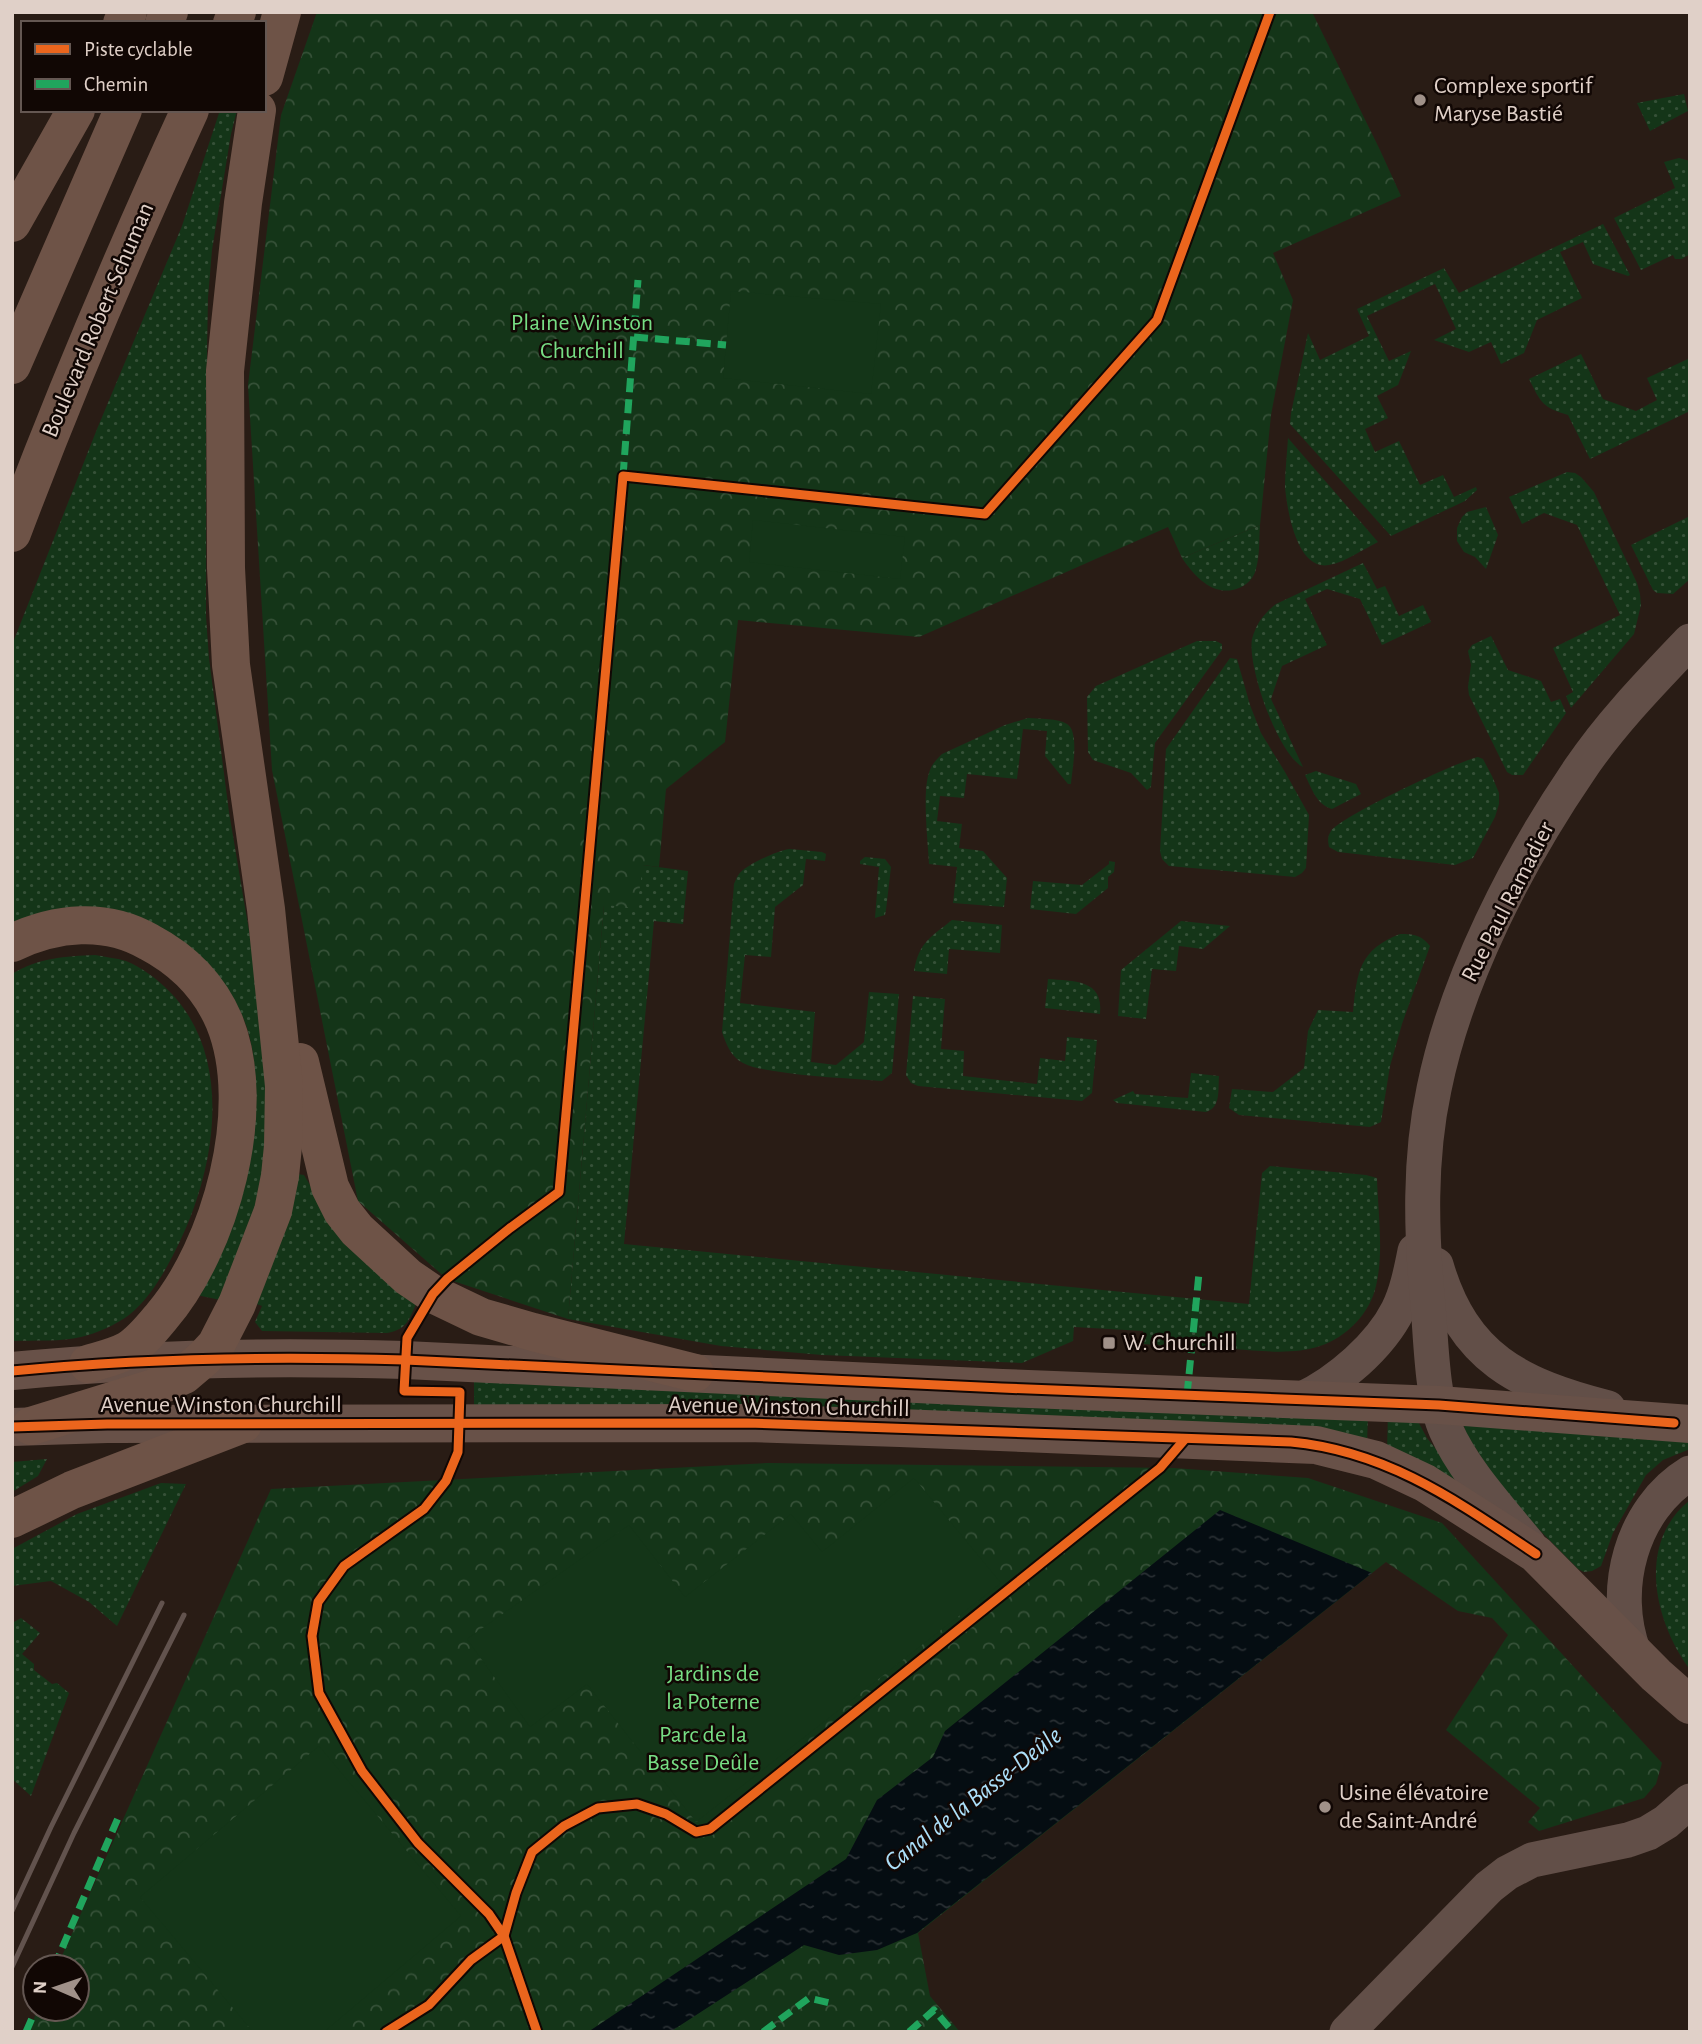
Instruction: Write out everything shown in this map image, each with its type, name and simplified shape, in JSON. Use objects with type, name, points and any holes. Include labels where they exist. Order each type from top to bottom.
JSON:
[{"type":"highway","points":[[266,70],[282,12]]},
{"type":"highway","points":[[12,223],[75,112]]},
{"type":"highway","points":[[12,365],[122,112]]},
{"type":"highway","name":"Boulevard Robert Schuman","points":[[12,533],[44,446],[189,112]]},
{"type":"highway","points":[[21,1427],[154,1388],[184,1375],[204,1358],[216,1345],[237,1304],[273,1211],[280,1176],[284,1086],[266,908],[231,666],[226,568],[225,371],[243,203],[257,112]]},
{"type":"highway","points":[[266,908],[330,1187],[342,1211],[357,1230],[408,1277],[456,1307],[533,1332],[695,1373]]},
{"type":"highway","points":[[12,943],[43,930],[90,924],[110,926],[147,940],[179,961],[197,977],[212,998],[225,1023],[236,1072],[235,1133],[230,1165],[206,1244],[176,1299],[139,1341],[128,1349],[88,1364]]},
{"type":"highway","points":[[12,1519],[72,1490],[243,1424]]},
{"type":"street","name":"Rue Paul Ramadier","points":[[1536,1554],[1467,1465],[1445,1429],[1439,1405],[1425,1274],[1423,1206],[1426,1145],[1433,1090],[1451,1022],[1476,957],[1531,849],[1580,769],[1605,735],[1690,641]]},
{"type":"street","name":"Rue Paul Ramadier","points":[[1302,1399],[1319,1391],[1339,1376],[1369,1349],[1392,1320],[1399,1308],[1410,1273],[1423,1206]]},
{"type":"street","name":"Rue Paul Ramadier","points":[[1423,1206],[1434,1260],[1447,1298],[1468,1332],[1496,1362],[1522,1379],[1560,1394],[1615,1410],[1682,1423]]},
{"type":"street","name":"Avenue Winston Churchill","points":[[12,1371],[204,1358],[322,1357],[1439,1405],[1682,1423]]},
{"type":"street","name":"Avenue Winston Churchill","points":[[21,1427],[747,1423],[1315,1445],[1376,1460],[1425,1483],[1536,1554],[1672,1691],[1690,1705]]},
{"type":"street","points":[[1634,1653],[1628,1637],[1624,1611],[1626,1571],[1630,1554],[1641,1527],[1657,1502],[1674,1484],[1690,1473]]},
{"type":"street","points":[[1347,2032],[1489,1887],[1507,1873],[1532,1860],[1628,1840],[1648,1833],[1666,1822],[1690,1801]]},
{"type":"green space","name":"Plaine Winston Churchill","points":[[317,12],[1312,12],[1401,196],[1273,253],[1293,300],[1271,415],[1260,525],[1182,558],[1168,527],[919,637],[738,620],[725,742],[666,789],[659,867],[643,865],[637,908],[604,905],[568,1319],[447,1279],[358,1201],[272,770],[248,385],[281,115]]},
{"type":"green space","points":[[1684,94],[1688,111],[1650,131],[1637,103]]},
{"type":"green space","points":[[219,112],[236,112],[212,250],[208,298],[206,616],[229,812],[267,1038],[266,1177],[225,1301],[192,1294],[256,1104],[251,1042],[235,1001],[206,962],[12,924],[12,645],[97,429],[182,226]]},
{"type":"green space","points":[[1679,158],[1690,161],[1690,254],[1682,259],[1675,259],[1673,255],[1641,270],[1614,218],[1675,188],[1664,162]]},
{"type":"green space","points":[[1603,224],[1630,275],[1593,264],[1583,242],[1560,252],[1582,298],[1537,320],[1524,353],[1501,364],[1491,342],[1469,352],[1434,340],[1456,329],[1435,284],[1367,316],[1389,361],[1411,351],[1398,385],[1377,396],[1388,418],[1365,429],[1375,452],[1399,441],[1420,485],[1443,475],[1454,497],[1476,487],[1477,490],[1465,501],[1391,536],[1290,424],[1308,333],[1320,360],[1369,336],[1357,309],[1444,268],[1459,293]]},
{"type":"green space","points":[[731,291],[881,304],[871,394],[723,378]]},
{"type":"green space","points":[[1581,354],[1603,399],[1636,411],[1657,400],[1647,378],[1690,358],[1690,411],[1590,459],[1568,415],[1543,403],[1529,379]]},
{"type":"green space","points":[[1288,438],[1378,542],[1329,565],[1318,564],[1309,559],[1296,537],[1288,510],[1285,487]]},
{"type":"green space","points":[[1567,472],[1581,477],[1594,492],[1637,583],[1641,605],[1634,634],[1571,708],[1566,696],[1573,692],[1553,648],[1620,615],[1577,525],[1544,513],[1522,524],[1509,497]]},
{"type":"green space","points":[[1486,507],[1498,535],[1486,569],[1475,557],[1464,552],[1457,541],[1457,528],[1467,512]]},
{"type":"green space","points":[[1690,516],[1690,579],[1673,594],[1657,593],[1631,545]]},
{"type":"green space","points":[[753,520],[905,537],[900,579],[749,562]]},
{"type":"green space","points":[[1260,525],[1255,572],[1250,581],[1239,588],[1213,588],[1199,578],[1182,558]]},
{"type":"green space","points":[[1363,563],[1377,589],[1385,586],[1399,616],[1423,605],[1431,622],[1382,645],[1360,599],[1327,589],[1305,599],[1327,645],[1282,666],[1271,699],[1303,767],[1284,746],[1266,709],[1254,669],[1252,639],[1261,619],[1276,604]]},
{"type":"green space","points":[[1491,636],[1508,670],[1541,681],[1551,702],[1560,699],[1566,713],[1523,775],[1507,772],[1469,695],[1471,665],[1468,651],[1472,645]]},
{"type":"green space","points":[[1197,641],[1216,641],[1222,644],[1222,650],[1155,743],[1151,787],[1147,790],[1131,773],[1093,760],[1088,752],[1087,697],[1096,686]]},
{"type":"green space","points":[[1230,658],[1237,659],[1261,733],[1309,815],[1306,868],[1295,877],[1169,866],[1162,859],[1160,851],[1166,749]]},
{"type":"green space","points":[[1028,718],[1059,721],[1071,728],[1074,761],[1071,784],[1068,784],[1045,756],[1047,731],[1023,729],[1017,779],[967,774],[964,798],[940,796],[937,821],[962,824],[959,848],[983,851],[1007,878],[1004,907],[953,903],[957,867],[929,864],[926,805],[930,770],[942,754],[1005,725]]},
{"type":"green space","points":[[1478,757],[1483,759],[1492,776],[1499,793],[1499,804],[1473,858],[1455,865],[1338,852],[1329,847],[1328,837],[1331,831],[1355,814],[1425,778]]},
{"type":"green space","points":[[1316,771],[1356,784],[1361,794],[1332,809],[1327,807],[1315,795],[1305,775]]},
{"type":"green space","points":[[790,849],[822,852],[826,854],[825,861],[806,859],[803,885],[775,907],[771,957],[745,955],[740,1003],[815,1012],[811,1062],[836,1065],[864,1042],[869,992],[899,994],[892,1073],[882,1081],[801,1075],[754,1067],[735,1057],[725,1041],[722,1032],[734,884],[739,874],[748,866]]},
{"type":"green space","points":[[865,857],[885,859],[891,867],[885,915],[875,918],[879,867],[860,864]]},
{"type":"green space","points":[[1109,861],[1115,862],[1114,872],[1108,877],[1108,888],[1076,914],[1030,909],[1033,881],[1082,885],[1109,864]]},
{"type":"green space","points":[[643,865],[688,871],[683,924],[654,921],[624,1244],[1249,1304],[1262,1173],[1270,1166],[1377,1178],[1380,1260],[1376,1286],[1369,1306],[1356,1323],[1339,1337],[1320,1346],[1299,1351],[1143,1344],[1143,1331],[1074,1327],[1073,1341],[1022,1363],[822,1355],[721,1346],[568,1319],[604,905]]},
{"type":"green space","points":[[952,920],[1002,925],[1000,953],[949,949],[947,974],[914,971],[923,947]]},
{"type":"green space","points":[[1181,921],[1230,926],[1203,949],[1179,946],[1176,971],[1152,969],[1146,1019],[1118,1016],[1121,970]]},
{"type":"green space","points":[[1400,934],[1417,936],[1430,946],[1390,1066],[1381,1122],[1370,1127],[1239,1115],[1229,1108],[1232,1089],[1273,1092],[1304,1068],[1308,1031],[1318,1010],[1353,1012],[1356,985],[1368,955],[1386,940]]},
{"type":"green space","points":[[95,955],[126,961],[144,970],[169,991],[190,1017],[203,1047],[211,1079],[212,1112],[203,1179],[193,1211],[170,1261],[159,1281],[129,1315],[93,1334],[73,1339],[12,1341],[12,974],[42,961]]},
{"type":"green space","points":[[1048,979],[1076,982],[1092,988],[1100,1003],[1100,1014],[1045,1008]]},
{"type":"green space","points":[[913,996],[945,999],[941,1049],[964,1051],[963,1076],[1037,1084],[1040,1058],[1065,1061],[1067,1037],[1097,1040],[1092,1093],[1082,1101],[918,1086],[911,1083],[906,1075]]},
{"type":"green space","points":[[1191,1073],[1219,1076],[1218,1097],[1211,1110],[1206,1112],[1117,1103],[1113,1100],[1133,1091],[1135,1094],[1188,1098]]},
{"type":"green space","points":[[297,1174],[304,1175],[322,1205],[418,1300],[407,1322],[400,1329],[387,1333],[262,1331],[255,1322],[262,1306],[254,1303]]},
{"type":"green space","points":[[474,1372],[1368,1413],[1367,1446],[474,1413]]},
{"type":"green space","points":[[1388,1413],[1414,1414],[1427,1438],[1468,1489],[1387,1450]]},
{"type":"green space","points":[[1461,1416],[1690,1433],[1690,1449],[1663,1460],[1646,1475],[1613,1533],[1601,1566],[1584,1572],[1506,1496],[1466,1433]]},
{"type":"green space","points":[[47,1459],[38,1476],[12,1492],[12,1462]]},
{"type":"green space","name":"Parc de la Basse Deûle","points":[[768,1463],[1174,1468],[1308,1478],[1442,1523],[1662,1763],[1656,1784],[1644,1798],[1539,1831],[1528,1822],[1540,1808],[1446,1730],[1508,1635],[1492,1618],[1458,1611],[1386,1562],[918,1933],[930,1996],[960,2032],[28,2032],[32,2023],[91,2023],[91,1953],[63,1953],[271,1489]]},
{"type":"green space","name":"Jardins de la Poterne","points":[[914,1478],[1001,1583],[696,1822],[587,1684],[530,1727],[467,1639],[629,1525],[685,1597],[791,1514],[822,1552]]},
{"type":"green space","points":[[161,1483],[186,1484],[117,1626],[89,1602],[51,1581],[12,1586],[12,1549],[77,1514]]},
{"type":"green space","points":[[1690,1500],[1690,1670],[1667,1629],[1656,1583],[1662,1538],[1673,1518]]},
{"type":"green space","points":[[21,1618],[40,1633],[22,1654],[34,1664],[34,1670],[69,1693],[31,1796],[12,1779],[12,1623]]},
{"type":"green space","points":[[319,1746],[461,1916],[324,2032],[253,2032],[140,1897]]},
{"type":"water","name":"Canal de la Basse-Deûle","points":[[1220,1510],[1372,1573],[917,1933],[877,1950],[839,1955],[804,1945],[670,2032],[588,2032],[846,1859],[877,1800],[933,1757],[945,1731]]},
{"type":"railway","points":[[12,1911],[162,1603]]},
{"type":"railway","points":[[12,1967],[74,1833],[184,1615]]},
{"type":"marked path","points":[[623,476],[638,280]]},
{"type":"marked path","points":[[634,337],[726,345]]},
{"type":"marked path","points":[[1187,1395],[1199,1273]]},
{"type":"marked path","points":[[60,1953],[118,1818]]},
{"type":"marked path","points":[[763,2032],[809,1998],[830,2003]]},
{"type":"marked path","points":[[909,2032],[934,2010],[953,2032]]},
{"type":"marked path","points":[[26,2032],[30,2023]]},
{"type":"cycle path","points":[[504,1936],[489,1914],[418,1843],[362,1771],[319,1693],[312,1636],[318,1602],[344,1566],[424,1509],[446,1481],[458,1452],[460,1392],[404,1391],[407,1338],[433,1294],[447,1279],[559,1192],[623,476],[985,514],[1157,320],[1270,12]]},
{"type":"cycle path","points":[[12,1371],[209,1359],[405,1360],[1439,1405],[1674,1423]]},
{"type":"cycle path","points":[[12,1427],[107,1424],[747,1423],[1291,1442],[1326,1447],[1391,1468],[1450,1498],[1536,1554]]},
{"type":"cycle path","points":[[537,2032],[504,1936],[516,1893],[532,1852],[564,1826],[598,1808],[637,1804],[666,1814],[696,1832],[710,1829],[1160,1468],[1185,1439]]},
{"type":"cycle path","points":[[386,2032],[429,2005],[471,1960],[504,1936]]},
{"type":"place","name":"Complexe sportif Maryse Bastié","points":[[1420,100]]},
{"type":"place","name":"W. Churchill","points":[[1109,1343]]},
{"type":"place","name":"Usine élévatoire de Saint-André","points":[[1325,1807]]}]
